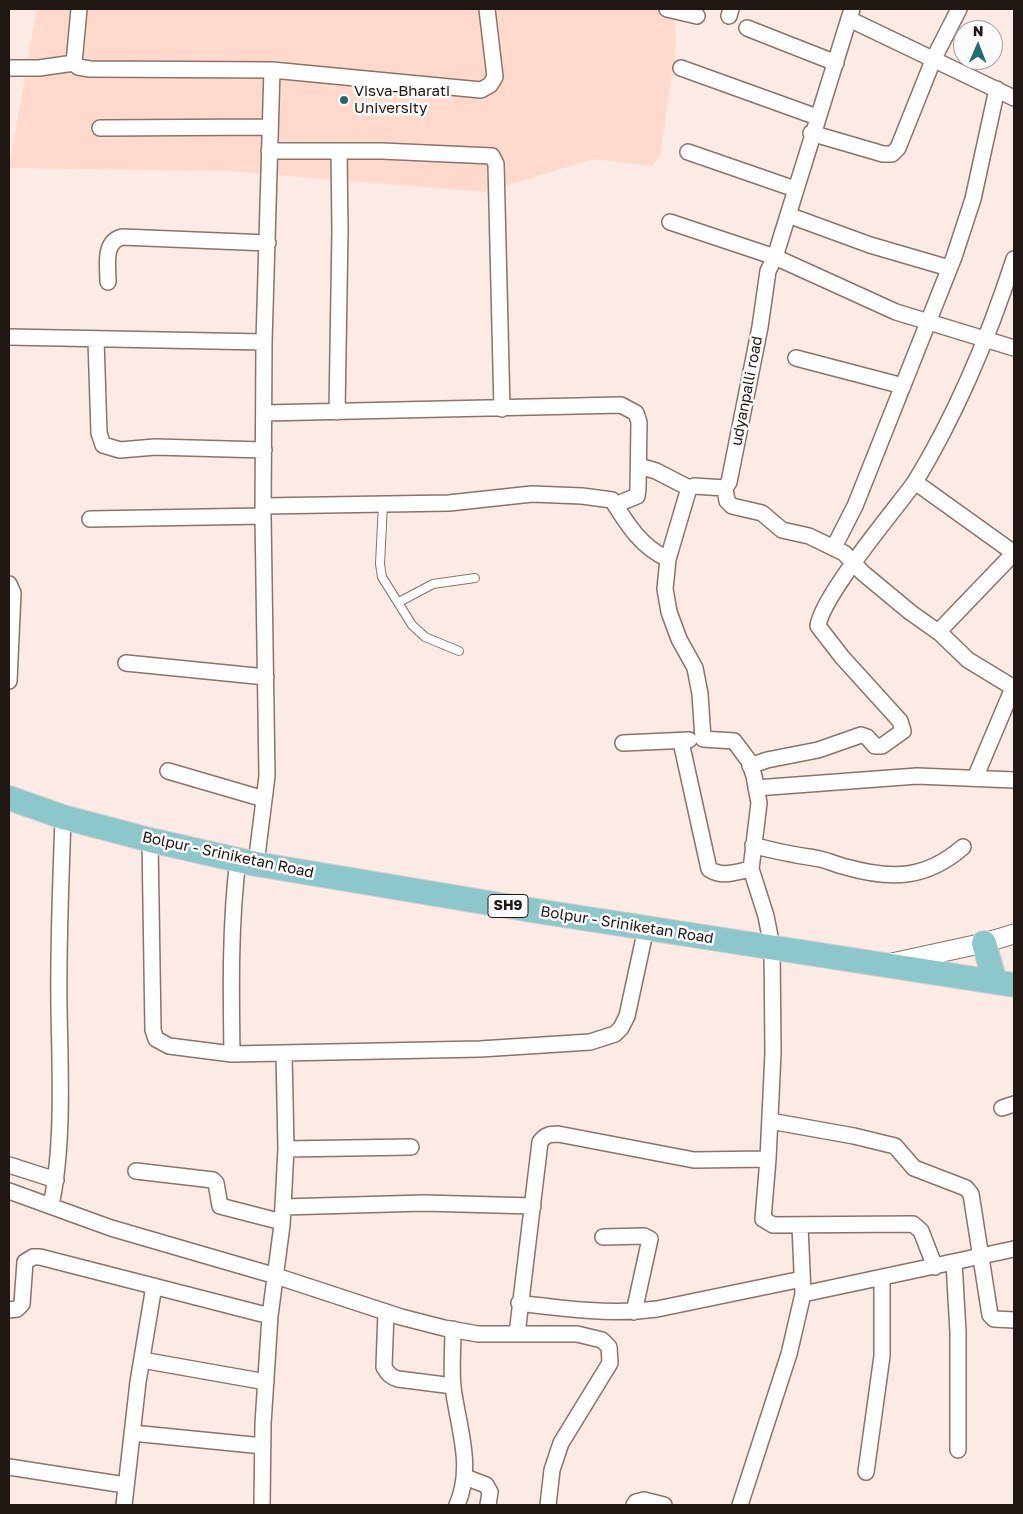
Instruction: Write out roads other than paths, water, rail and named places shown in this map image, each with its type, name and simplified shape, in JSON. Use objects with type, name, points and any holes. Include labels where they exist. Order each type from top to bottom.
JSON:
[{"type":"main road","name":"Bolpur - Sriniketan Road","points":[[9,798],[63,817],[150,840],[247,861],[646,928],[1005,984]]},
{"type":"main road","points":[[984,943],[1005,984]]},
{"type":"street","points":[[74,63],[79,9]]},
{"type":"street","points":[[74,63],[78,67],[90,69],[272,70],[481,90],[490,86],[494,77],[487,9]]},
{"type":"street","points":[[667,9],[697,16]]},
{"type":"street","points":[[812,133],[883,154],[892,154],[898,148],[934,58],[959,9]]},
{"type":"street","points":[[849,12],[934,58],[1014,98]]},
{"type":"street","name":"udyanpalli road","points":[[725,488],[729,482],[768,271],[775,257],[817,117],[836,63],[849,12]]},
{"type":"street","points":[[747,28],[836,63]]},
{"type":"street","points":[[9,68],[39,68],[74,63]]},
{"type":"street","points":[[681,68],[817,117]]},
{"type":"street","points":[[232,1054],[232,905],[247,861],[264,799],[267,776],[263,511],[264,342],[272,70]]},
{"type":"street","points":[[834,547],[855,506],[949,268],[973,199],[997,89]]},
{"type":"street","points":[[100,128],[270,127]]},
{"type":"street","points":[[269,151],[488,154],[494,159],[499,230],[502,409]]},
{"type":"street","points":[[337,412],[340,232],[339,151]]},
{"type":"street","points":[[688,152],[795,189]]},
{"type":"street","points":[[788,215],[870,245],[949,268]]},
{"type":"street","points":[[670,222],[775,257],[896,312],[1014,348]]},
{"type":"street","points":[[108,282],[109,244],[114,239],[122,236],[268,243]]},
{"type":"street","points":[[750,766],[767,760],[818,750],[861,735],[867,737],[875,746],[882,746],[903,731],[900,722],[842,657],[818,626],[823,610],[854,562],[915,482],[934,452],[1010,284],[1014,259]]},
{"type":"street","points":[[9,338],[264,342]]},
{"type":"street","points":[[96,340],[98,433],[103,445],[120,450],[155,448],[264,450]]},
{"type":"street","points":[[796,358],[903,386]]},
{"type":"street","points":[[264,413],[622,405],[636,413],[638,422],[637,496],[615,504]]},
{"type":"street","points":[[638,466],[656,470],[689,488],[694,486],[725,488],[727,501],[732,506],[762,512],[782,530],[809,536],[834,547],[854,562],[863,573],[910,612],[941,634],[968,660],[1014,688],[975,778]]},
{"type":"street","points":[[915,482],[1013,550],[942,628],[941,634]]},
{"type":"street","points":[[689,488],[668,559],[665,590],[669,612],[679,638],[695,668],[700,694],[703,738]]},
{"type":"street","points":[[90,519],[383,504],[450,503],[532,494],[597,498],[612,500],[636,537],[656,553],[668,559]]},
{"type":"street","points":[[9,584],[13,593],[9,681]]},
{"type":"street","points":[[126,663],[266,677]]},
{"type":"street","points":[[623,743],[681,742],[703,738],[734,741],[750,766],[756,788],[758,817],[751,869],[772,947],[770,1121],[763,1219],[773,1225],[800,1226],[913,1224],[921,1231],[934,1268]]},
{"type":"street","points":[[681,742],[709,869],[715,873],[723,874],[751,869]]},
{"type":"street","points":[[168,771],[264,799]]},
{"type":"street","points":[[756,788],[881,778],[1014,780]]},
{"type":"street","points":[[54,1193],[60,1083],[59,1006],[63,817]]},
{"type":"street","points":[[150,840],[153,1030],[156,1038],[169,1046],[232,1054],[480,1049],[590,1042],[607,1038],[621,1028],[627,1016],[646,928]]},
{"type":"street","points":[[753,845],[870,873],[890,875],[928,870],[945,862],[963,847]]},
{"type":"street","points":[[881,966],[984,943],[1014,934]]},
{"type":"street","points":[[262,1505],[270,1316],[282,1214],[286,1149],[284,1053]]},
{"type":"street","points":[[770,1121],[854,1136],[895,1146],[914,1168],[966,1188],[971,1194],[990,1315],[994,1319],[1014,1320]]},
{"type":"street","points":[[516,1334],[540,1142],[544,1138],[551,1134],[694,1160],[768,1158]]},
{"type":"street","points":[[286,1149],[411,1147]]},
{"type":"street","points":[[9,1165],[111,1228],[276,1276],[386,1312],[453,1330],[478,1334],[577,1334],[602,1340],[609,1347],[610,1363],[561,1443],[552,1470],[548,1505]]},
{"type":"street","points":[[136,1171],[213,1180],[216,1183],[220,1206],[282,1214],[424,1203],[533,1206]]},
{"type":"street","points":[[9,1191],[54,1193]]},
{"type":"street","points":[[740,1505],[789,1354],[802,1287],[800,1226]]},
{"type":"street","points":[[603,1238],[644,1236],[650,1239],[634,1312]]},
{"type":"street","points":[[519,1303],[578,1311],[634,1312],[802,1287],[882,1278],[1014,1249]]},
{"type":"street","points":[[9,1310],[17,1309],[22,1304],[25,1262],[33,1257],[40,1257],[270,1316]]},
{"type":"street","points":[[954,1262],[958,1332],[958,1450]]},
{"type":"street","points":[[866,1472],[882,1356],[882,1278]]},
{"type":"street","points":[[124,1505],[142,1360],[154,1286]]},
{"type":"street","points":[[577,1334],[578,1311]]},
{"type":"street","points":[[386,1312],[384,1367],[391,1377],[453,1386]]},
{"type":"street","points":[[453,1330],[453,1386],[463,1437],[465,1478],[457,1505]]},
{"type":"street","points":[[142,1360],[266,1382]]},
{"type":"street","points":[[132,1433],[263,1446]]},
{"type":"street","points":[[9,1467],[125,1485]]},
{"type":"street","points":[[465,1478],[486,1485],[490,1492],[488,1505]]},
{"type":"street","points":[[634,1505],[636,1502],[644,1500],[664,1505]]},
{"type":"lane","points":[[383,504],[380,564],[382,576],[412,625],[425,637],[459,651]]},
{"type":"lane","points":[[399,602],[433,584],[475,578]]},
{"type":"place","name":"Visva-Bharati University","points":[[344,100]]}]
